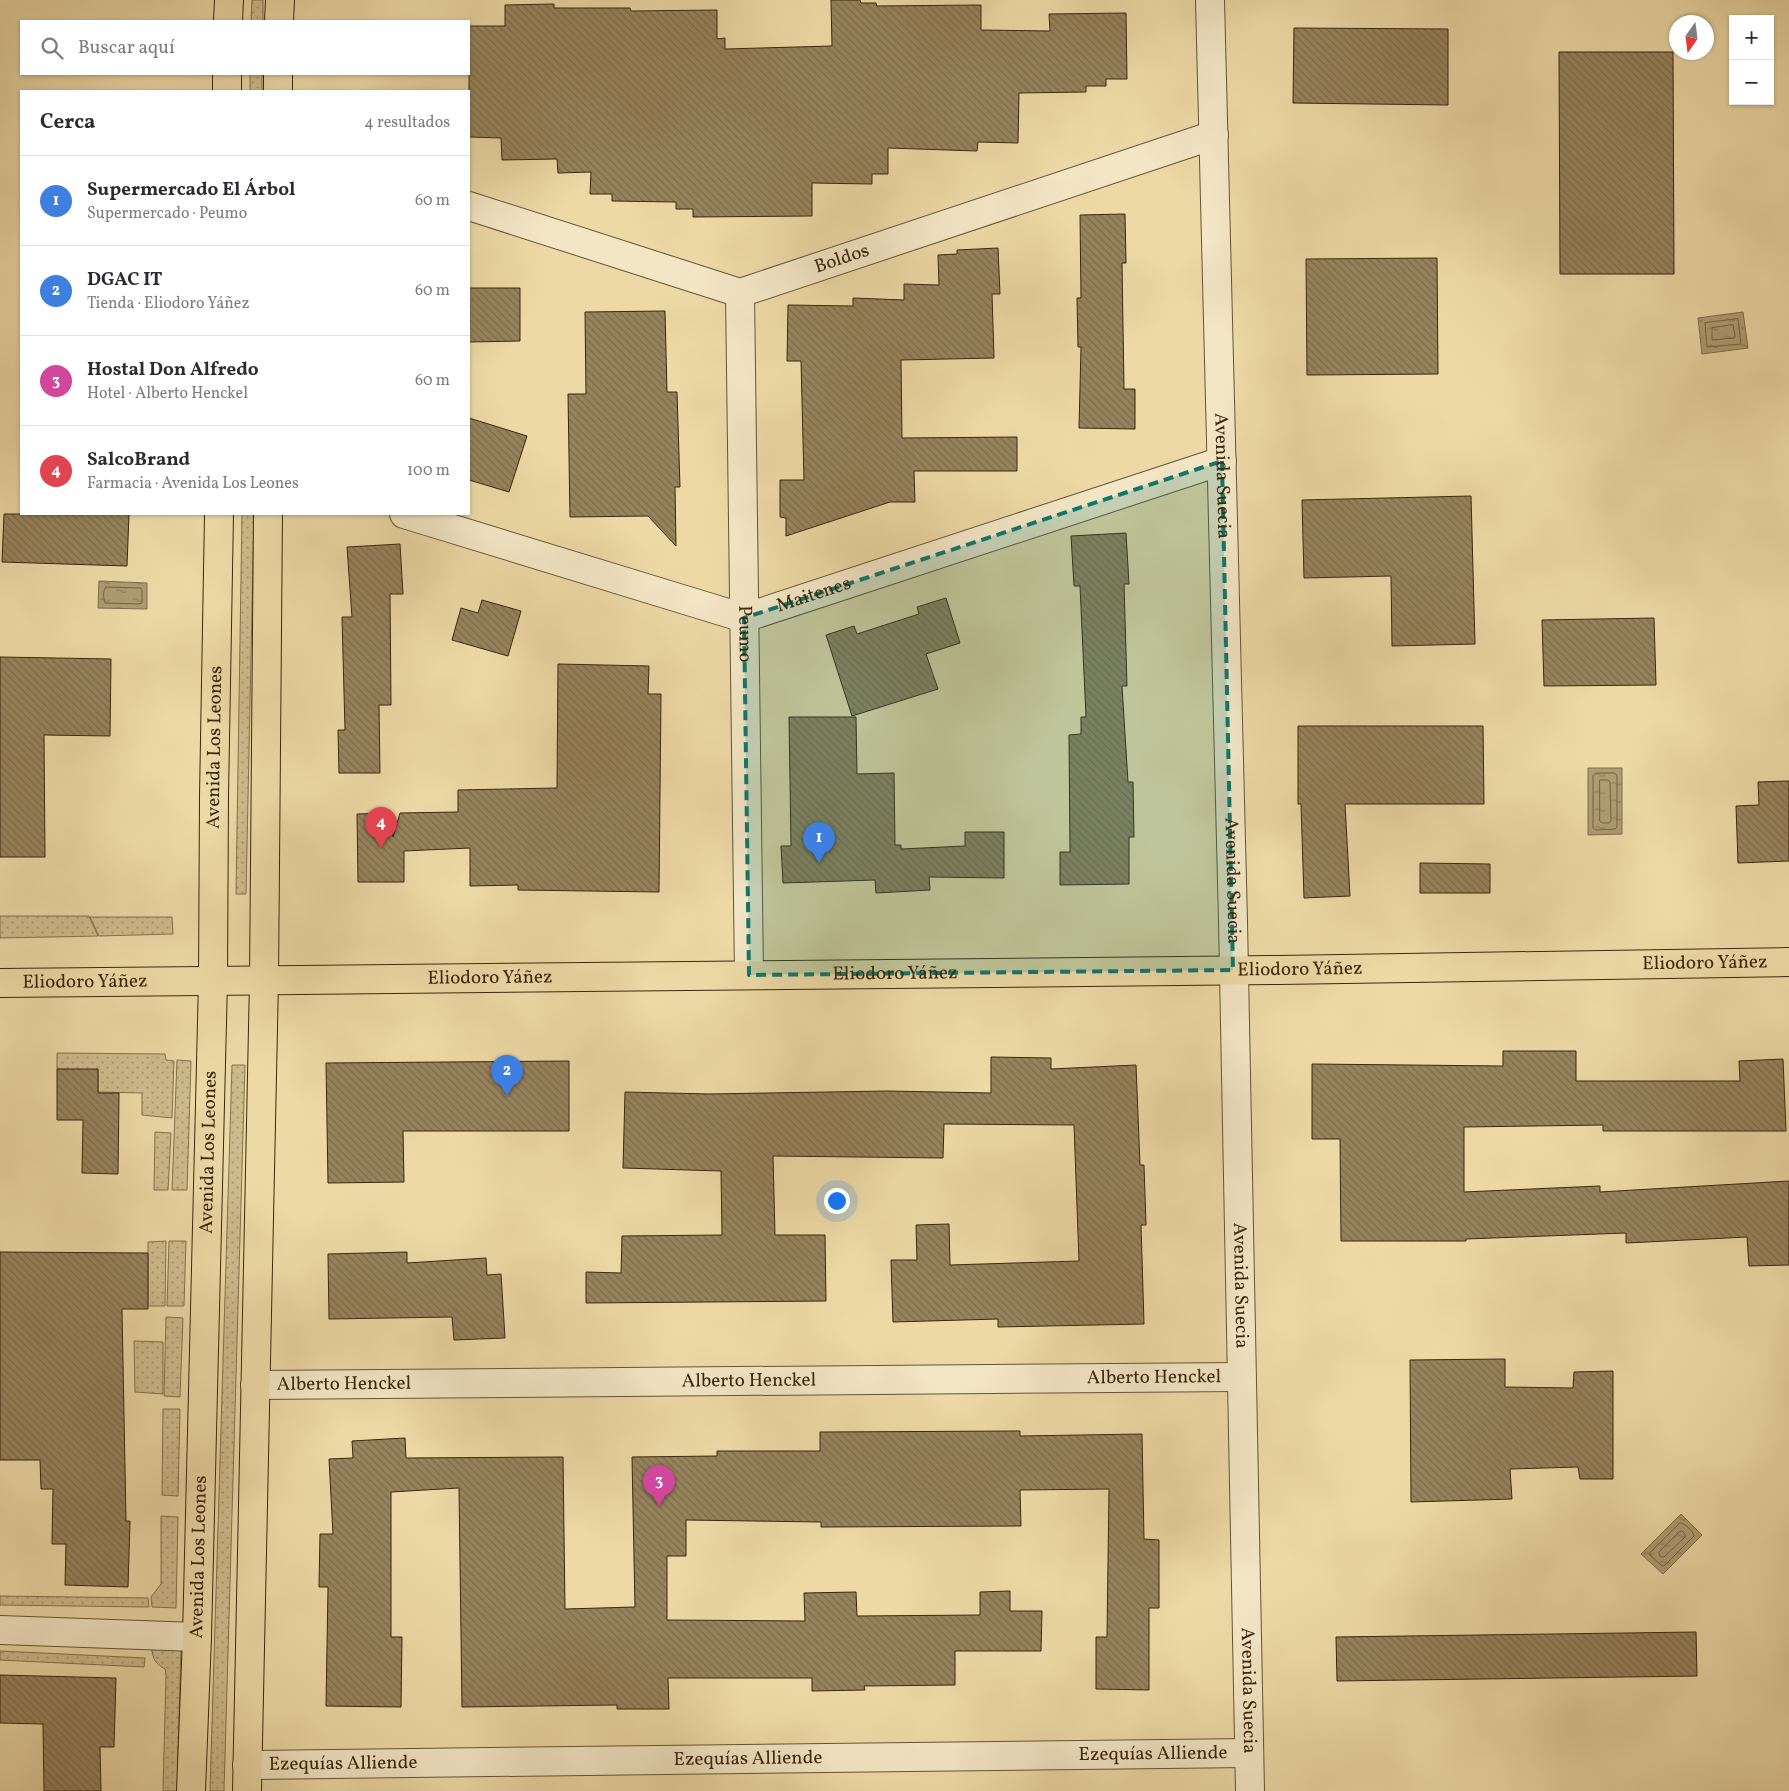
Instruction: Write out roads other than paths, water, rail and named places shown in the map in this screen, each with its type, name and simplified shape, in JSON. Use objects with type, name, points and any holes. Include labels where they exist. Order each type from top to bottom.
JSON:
[{"type":"main road","points":[[228,20],[229,0]]},
{"type":"main road","points":[[279,20],[280,0]]},
{"type":"main road","points":[[227,75],[227,90]]},
{"type":"main road","points":[[278,75],[278,90]]},
{"type":"main road","name":"Avenida Los Leones","points":[[191,1791],[197,1637],[213,981],[219,515]]},
{"type":"main road","points":[[247,1778],[264,980],[268,515]]},
{"type":"main road","name":"Eliodoro Yáñez","points":[[0,984],[1789,962]]},
{"type":"street","name":"Avenida Suecia","points":[[1210,0],[1222,461],[1250,1791]]},
{"type":"street","name":"Boldos","points":[[740,293],[1214,134]]},
{"type":"street","points":[[470,206],[740,293]]},
{"type":"street","name":"Peumo","points":[[740,293],[749,975]]},
{"type":"street","name":"Maitenes","points":[[744,618],[1222,461]]},
{"type":"street","points":[[407,515],[744,618]]},
{"type":"street","name":"Alberto Henckel","points":[[255,1385],[1241,1377]]},
{"type":"street","points":[[0,1630],[197,1637]]},
{"type":"street","name":"Ezequías Alliende","points":[[247,1778],[1249,1753]]},
{"type":"water","points":[[1743,312],[1748,348],[1702,354],[1698,318]]},
{"type":"water","points":[[99,581],[147,583],[147,609],[98,608]]},
{"type":"water","points":[[1588,768],[1622,768],[1622,834],[1588,835]]},
{"type":"water","points":[[1681,1514],[1702,1535],[1663,1574],[1641,1554]]},
{"type":"place","name":"SalcoBrand","points":[[381,848]]},
{"type":"place","name":"Supermercado El Árbol","points":[[819,863]]},
{"type":"place","name":"DGAC IT","points":[[507,1096]]},
{"type":"place","name":"Hostal Don Alfredo","points":[[659,1506]]}]
